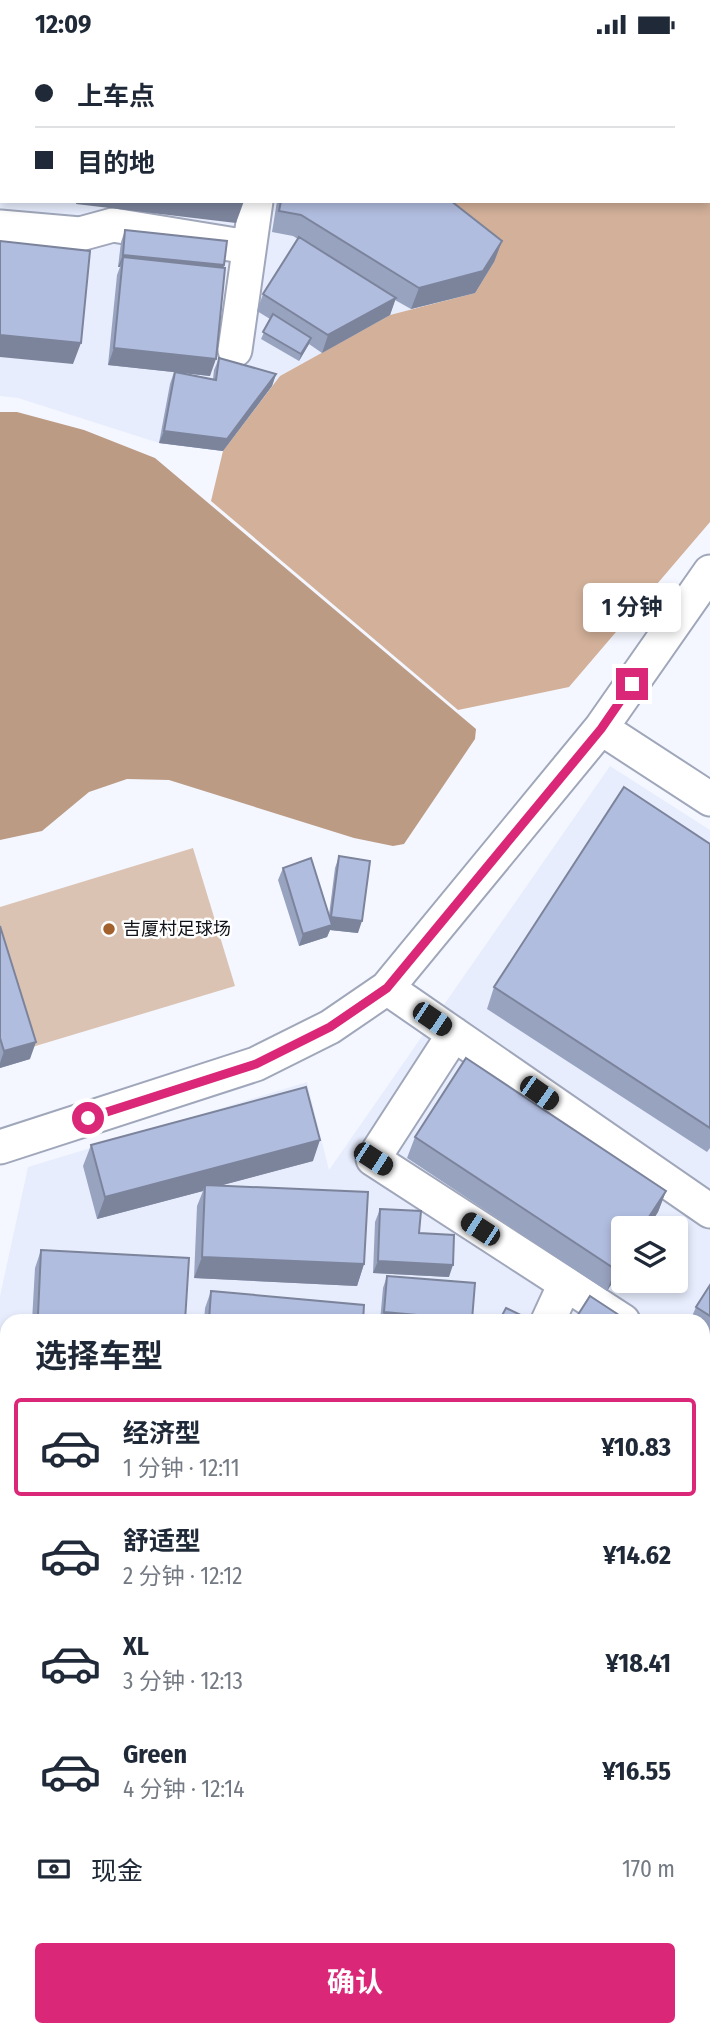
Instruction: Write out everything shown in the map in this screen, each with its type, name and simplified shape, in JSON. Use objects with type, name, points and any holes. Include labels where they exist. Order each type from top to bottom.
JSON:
[{"type":"street","points":[[235,350],[256,203]]},
{"type":"street","points":[[0,227],[80,234],[113,225],[248,247]]},
{"type":"street","points":[[0,1147],[256,1064],[330,1027],[387,988],[601,729],[710,572]]},
{"type":"street","points":[[601,729],[710,799]]},
{"type":"street","points":[[387,988],[710,1211]]},
{"type":"street","points":[[454,1034],[373,1159],[612,1314]]},
{"type":"street","points":[[551,1314],[565,1284]]},
{"type":"shaded area","points":[[0,203],[412,203],[494,262],[475,293],[390,315],[280,376],[223,451],[159,443],[18,398],[0,396]]},
{"type":"shaded area","points":[[412,203],[710,203],[710,522],[569,687],[458,710],[211,501],[223,451],[280,376],[390,315],[475,293],[494,262]]},
{"type":"shaded area","points":[[0,412],[17,412],[84,430],[155,458],[476,729],[475,739],[404,844],[393,846],[354,838],[169,780],[127,779],[89,792],[42,831],[0,840]]},
{"type":"shaded area","points":[[610,766],[710,830],[710,1314],[0,1314],[0,1296],[28,1167],[307,1082],[329,1170]]},
{"type":"shaded area","name":"吉厦村足球场","points":[[193,848],[235,986],[29,1048],[0,950],[0,907]]},
{"type":"building","points":[[281,203],[454,203],[502,241],[483,271],[419,288],[301,215],[279,211]]},
{"type":"building","points":[[125,230],[227,241],[224,265],[123,255]]},
{"type":"building","points":[[299,237],[396,298],[328,335],[263,294]]},
{"type":"building","points":[[0,241],[90,251],[81,343],[0,335]]},
{"type":"building","points":[[123,257],[225,268],[216,359],[114,348]]},
{"type":"building","points":[[273,314],[311,338],[301,354],[263,332]]},
{"type":"building","points":[[219,358],[276,374],[227,439],[164,431],[175,372],[216,380]]},
{"type":"building","points":[[624,787],[710,844],[710,1128],[494,987]]},
{"type":"building","points":[[339,856],[370,861],[362,921],[331,917]]},
{"type":"building","points":[[311,858],[332,925],[303,934],[283,868]]},
{"type":"building","points":[[0,926],[36,1042],[4,1051],[0,1038]]},
{"type":"building","points":[[466,1058],[666,1191],[650,1216],[611,1216],[611,1266],[415,1137]]},
{"type":"building","points":[[306,1087],[320,1140],[105,1197],[91,1145]]},
{"type":"building","points":[[205,1185],[368,1192],[364,1264],[202,1257]]},
{"type":"building","points":[[380,1209],[421,1211],[419,1233],[454,1235],[453,1265],[378,1261]]},
{"type":"building","points":[[41,1250],[189,1258],[185,1314],[38,1314]]},
{"type":"building","points":[[387,1276],[475,1283],[472,1314],[384,1312]]},
{"type":"building","points":[[710,1285],[710,1314],[696,1307]]},
{"type":"building","points":[[211,1291],[364,1305],[363,1314],[209,1314]]},
{"type":"building","points":[[590,1296],[617,1314],[578,1314]]},
{"type":"building","points":[[506,1308],[518,1314],[503,1314]]},
{"type":"place","name":"吉厦村足球场","points":[[109,929]]},
{"type":"route","points":[[88,1118],[256,1064],[330,1027],[387,988],[601,729],[632,684]]}]
